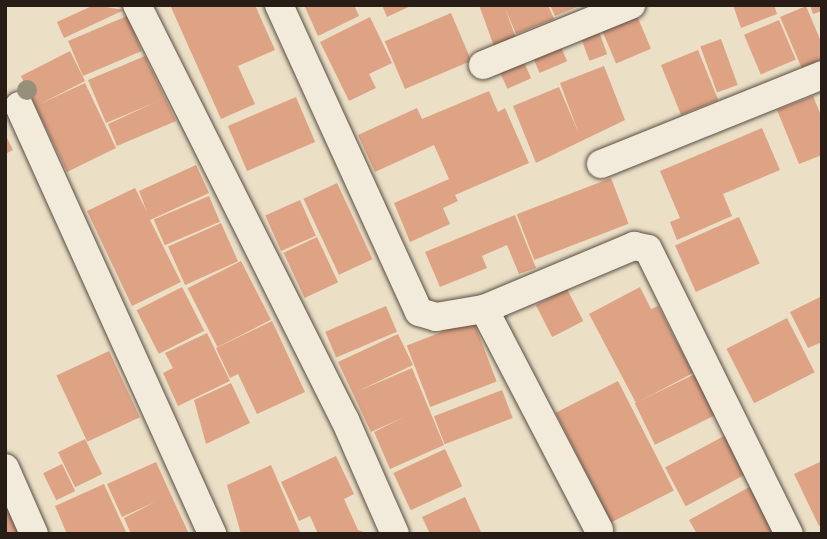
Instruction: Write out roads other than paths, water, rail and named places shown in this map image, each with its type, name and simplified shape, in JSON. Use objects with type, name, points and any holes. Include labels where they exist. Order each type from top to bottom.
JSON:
[{"type":"street","points":[[137,5],[345,420],[395,534]]},
{"type":"street","points":[[279,5],[414,305],[436,317],[484,309],[634,246],[648,249],[789,534]]},
{"type":"street","points":[[483,65],[631,5]]},
{"type":"street","points":[[601,164],[822,75]]},
{"type":"street","points":[[19,106],[212,534]]},
{"type":"street","points":[[484,309],[599,530]]},
{"type":"street","points":[[5,468],[34,534]]}]
